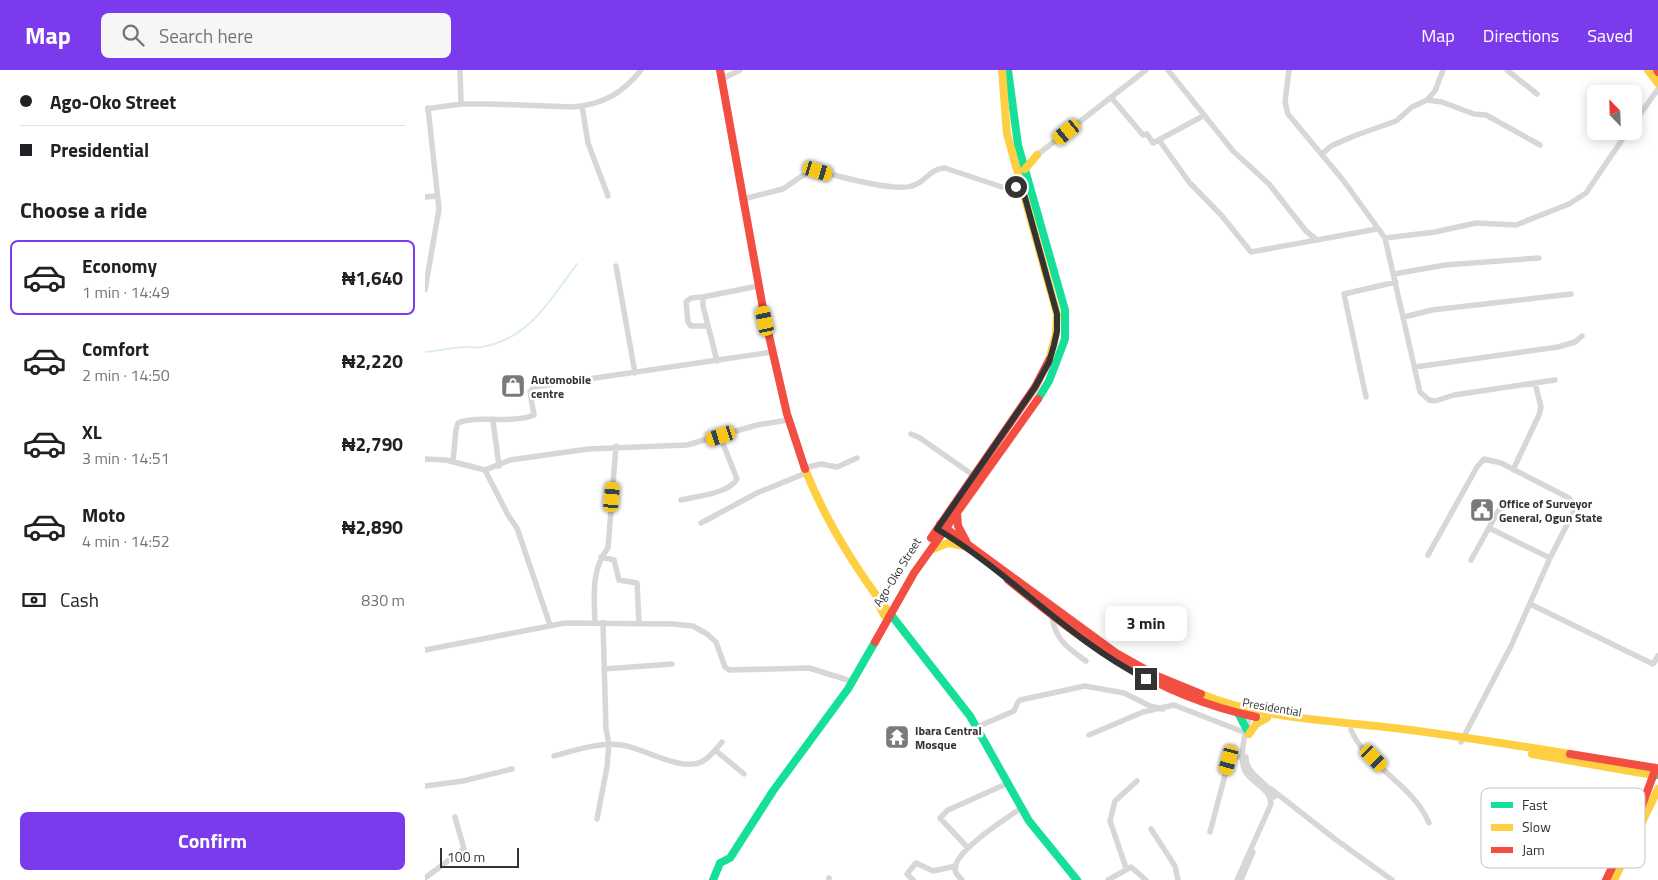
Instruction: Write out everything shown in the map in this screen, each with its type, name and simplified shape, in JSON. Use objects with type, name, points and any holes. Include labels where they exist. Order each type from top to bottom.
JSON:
[{"type":"main road","points":[[720,70],[758,286],[772,352],[788,420],[805,470],[835,534],[887,615],[967,720],[1017,810],[1034,836],[1072,880]]},
{"type":"main road","points":[[707,880],[718,862],[728,857],[773,791],[837,706],[887,615],[927,554],[941,528],[957,512],[1049,381],[1065,339],[1065,310],[1025,169],[1011,133],[1001,70]]},
{"type":"main road","points":[[1008,70],[1011,133]]},
{"type":"main road","points":[[1648,70],[1658,83]]},
{"type":"main road","points":[[1016,148],[1029,156],[1037,155]]},
{"type":"main road","name":"Ago-Oko Street","points":[[728,857],[765,795],[849,680],[887,615],[909,571],[941,528],[973,476],[1043,375],[1049,362],[1057,331],[1057,314],[1019,180],[1016,148]]},
{"type":"main road","points":[[1025,169],[1037,155]]},
{"type":"main road","points":[[1019,180],[1011,190],[1024,194]]},
{"type":"main road","points":[[957,512],[960,531],[966,545],[1072,623],[1136,666],[1196,693],[1252,713],[1462,739],[1656,771],[1645,798]]},
{"type":"main road","name":"Presidential","points":[[941,528],[966,545],[1052,616],[1107,656],[1136,673],[1197,701],[1238,713],[1252,713],[1267,718],[1351,730],[1462,739]]},
{"type":"main road","points":[[927,554],[944,543],[966,545]]},
{"type":"main road","points":[[887,615],[977,727],[1029,821],[1077,880]]},
{"type":"main road","points":[[1238,713],[1248,732],[1256,724],[1267,718]]},
{"type":"main road","points":[[1645,816],[1658,789]]},
{"type":"main road","points":[[713,880],[718,862]]},
{"type":"main road","points":[[1606,880],[1612,868]]},
{"type":"main road","points":[[1614,880],[1620,868]]},
{"type":"street","points":[[460,70],[461,104]]},
{"type":"street","points":[[425,290],[438,215],[427,108],[461,104],[581,106],[613,97],[625,89],[641,70]]},
{"type":"street","points":[[722,79],[740,70]]},
{"type":"street","points":[[1037,155],[1146,70]]},
{"type":"street","points":[[1167,70],[1233,151],[1269,184],[1306,231],[1317,240]]},
{"type":"street","points":[[1289,70],[1285,102],[1288,114],[1322,154],[1385,238],[1420,392],[1429,400],[1555,380]]},
{"type":"street","points":[[1322,154],[1331,146],[1396,121],[1412,107],[1427,100],[1435,91],[1443,70]]},
{"type":"street","points":[[1507,70],[1537,94]]},
{"type":"street","points":[[1643,111],[1658,90]]},
{"type":"street","points":[[1111,96],[1143,135],[1147,134],[1153,143],[1203,116]]},
{"type":"street","points":[[1427,100],[1442,102],[1474,114],[1486,115],[1540,145]]},
{"type":"street","points":[[581,106],[589,143],[608,196]]},
{"type":"street","points":[[1159,140],[1189,182],[1222,216],[1251,252],[1278,249],[1377,229]]},
{"type":"street","points":[[1385,238],[1435,232],[1476,223],[1516,225],[1560,208],[1579,199],[1586,193],[1622,140]]},
{"type":"street","points":[[743,199],[783,189],[812,169],[842,178],[905,187],[919,183],[934,169],[945,168],[1011,190]]},
{"type":"street","points":[[425,197],[437,196]]},
{"type":"street","points":[[1394,274],[1445,265],[1539,258]]},
{"type":"street","points":[[616,266],[635,373]]},
{"type":"street","points":[[1366,397],[1343,294],[1396,282]]},
{"type":"street","points":[[708,326],[691,326],[687,322],[686,302],[691,298],[758,286]]},
{"type":"street","points":[[1404,317],[1432,310],[1571,294]]},
{"type":"street","points":[[703,297],[717,361]]},
{"type":"street","points":[[1415,367],[1454,360],[1558,347],[1575,342],[1582,336]]},
{"type":"street","points":[[453,462],[458,423],[472,420],[517,420],[534,415],[530,392],[534,387],[772,352]]},
{"type":"street","points":[[1513,470],[1539,415],[1541,407],[1535,383]]},
{"type":"street","points":[[425,459],[453,462],[485,470],[510,460],[616,446],[675,446],[701,442],[757,425],[788,420]]},
{"type":"street","points":[[493,421],[499,466]]},
{"type":"street","points":[[911,434],[920,438],[973,476]]},
{"type":"street","points":[[681,500],[725,488],[735,483],[737,479],[721,436]]},
{"type":"street","points":[[595,622],[594,582],[601,557],[608,548],[616,446]]},
{"type":"street","points":[[701,523],[805,470],[821,464],[837,467],[857,458]]},
{"type":"street","points":[[1428,555],[1477,466],[1484,459],[1489,459],[1513,470],[1575,504],[1575,513],[1550,558],[1511,646],[1462,739]]},
{"type":"street","points":[[485,470],[507,515],[517,528],[550,625]]},
{"type":"street","points":[[1471,560],[1500,508]]},
{"type":"street","points":[[1489,528],[1550,558]]},
{"type":"street","points":[[601,557],[614,560],[619,580],[637,583],[639,623]]},
{"type":"street","points":[[1530,604],[1653,664],[1658,656]]},
{"type":"street","points":[[1052,616],[1054,630],[1059,640],[1086,661]]},
{"type":"street","points":[[425,650],[495,638],[550,625],[580,621],[693,626],[716,642],[729,670],[809,668],[849,680]]},
{"type":"street","points":[[597,819],[607,767],[609,744],[606,729],[603,623]]},
{"type":"street","points":[[604,669],[672,664]]},
{"type":"street","points":[[977,727],[1014,711],[1021,700],[1085,686],[1124,693],[1150,706],[1163,709]]},
{"type":"street","points":[[1089,735],[1143,712],[1174,705],[1248,732]]},
{"type":"street","points":[[1237,880],[1271,804],[1267,792],[1246,772],[1242,764],[1252,713]]},
{"type":"street","points":[[1351,730],[1359,743],[1418,802],[1429,823]]},
{"type":"street","points":[[1248,732],[1246,762],[1253,773],[1335,839],[1392,880]]},
{"type":"street","points":[[554,756],[609,744],[633,747],[673,761],[693,764],[702,762],[722,742]]},
{"type":"street","points":[[715,750],[744,774]]},
{"type":"street","points":[[1210,832],[1229,760],[1232,757],[1243,755]]},
{"type":"street","points":[[425,786],[463,781],[512,769]]},
{"type":"street","points":[[1126,868],[1110,821],[1115,801],[1137,781]]},
{"type":"street","points":[[968,848],[939,818],[948,810],[1004,785]]},
{"type":"street","points":[[1241,880],[1271,812],[1273,797],[1268,786]]},
{"type":"street","points":[[962,880],[955,871],[956,866],[968,848],[1017,810]]},
{"type":"street","points":[[425,878],[464,849],[455,818]]},
{"type":"street","points":[[1151,829],[1175,866],[1177,880]]},
{"type":"street","points":[[913,880],[907,874],[916,863],[933,870],[956,866]]},
{"type":"street","points":[[1108,880],[1126,868],[1131,867],[1146,880]]},
{"type":"waterway","points":[[425,352],[462,347],[482,347],[499,343],[513,336],[548,304],[577,264]]},
{"type":"traffic: fast","points":[[1008,70],[1018,145],[1065,310],[1065,339],[1049,381],[1038,399]]},
{"type":"traffic: fast","points":[[888,611],[970,716],[1029,821],[1077,880]]},
{"type":"traffic: fast","points":[[713,880],[720,863],[730,858],[773,791],[848,689],[875,642]]},
{"type":"traffic: fast","points":[[1238,713],[1247,730]]},
{"type":"traffic: fast","points":[[1653,775],[1658,775]]},
{"type":"traffic: slow","points":[[1002,70],[1007,134],[1057,314],[1056,334],[1049,360]]},
{"type":"traffic: slow","points":[[1648,70],[1658,83]]},
{"type":"traffic: slow","points":[[1025,169],[1037,155]]},
{"type":"traffic: slow","points":[[1011,190],[1019,180]]},
{"type":"traffic: slow","points":[[805,469],[841,542],[887,610]]},
{"type":"traffic: slow","points":[[933,549],[948,543],[964,546]]},
{"type":"traffic: slow","points":[[878,603],[884,615]]},
{"type":"traffic: slow","points":[[1201,694],[1245,708],[1291,717],[1477,739],[1570,754]]},
{"type":"traffic: slow","points":[[1249,734],[1256,724],[1267,718]]},
{"type":"traffic: slow","points":[[1532,754],[1653,775]]},
{"type":"traffic: slow","points":[[1645,816],[1658,789]]},
{"type":"traffic: slow","points":[[1614,880],[1620,868]]},
{"type":"traffic: jam","points":[[720,70],[764,314],[787,414],[805,469]]},
{"type":"traffic: jam","points":[[931,538],[1035,387],[1049,360]]},
{"type":"traffic: jam","points":[[875,642],[914,573],[1038,399]]},
{"type":"traffic: jam","points":[[957,512],[958,526],[966,541]]},
{"type":"traffic: jam","points":[[940,524],[1116,653],[1157,676],[1201,694]]},
{"type":"traffic: jam","points":[[1008,580],[1066,626],[1123,665],[1185,695],[1256,717]]},
{"type":"traffic: jam","points":[[1570,754],[1656,768],[1645,797]]},
{"type":"traffic: jam","points":[[1606,880],[1612,868]]},
{"type":"place","name":"Automobile centre","points":[[513,386]]},
{"type":"place","name":"Office of Surveyor General, Ogun State","points":[[1482,510]]},
{"type":"place","name":"Ibara Central Mosque","points":[[897,737]]},
{"type":"route","points":[[1016,187],[1011,190],[1024,194],[1035,232],[1057,314],[1057,331],[1049,362],[1043,375],[1025,404],[937,529],[983,560],[1052,616],[1094,647],[1146,679]]}]
